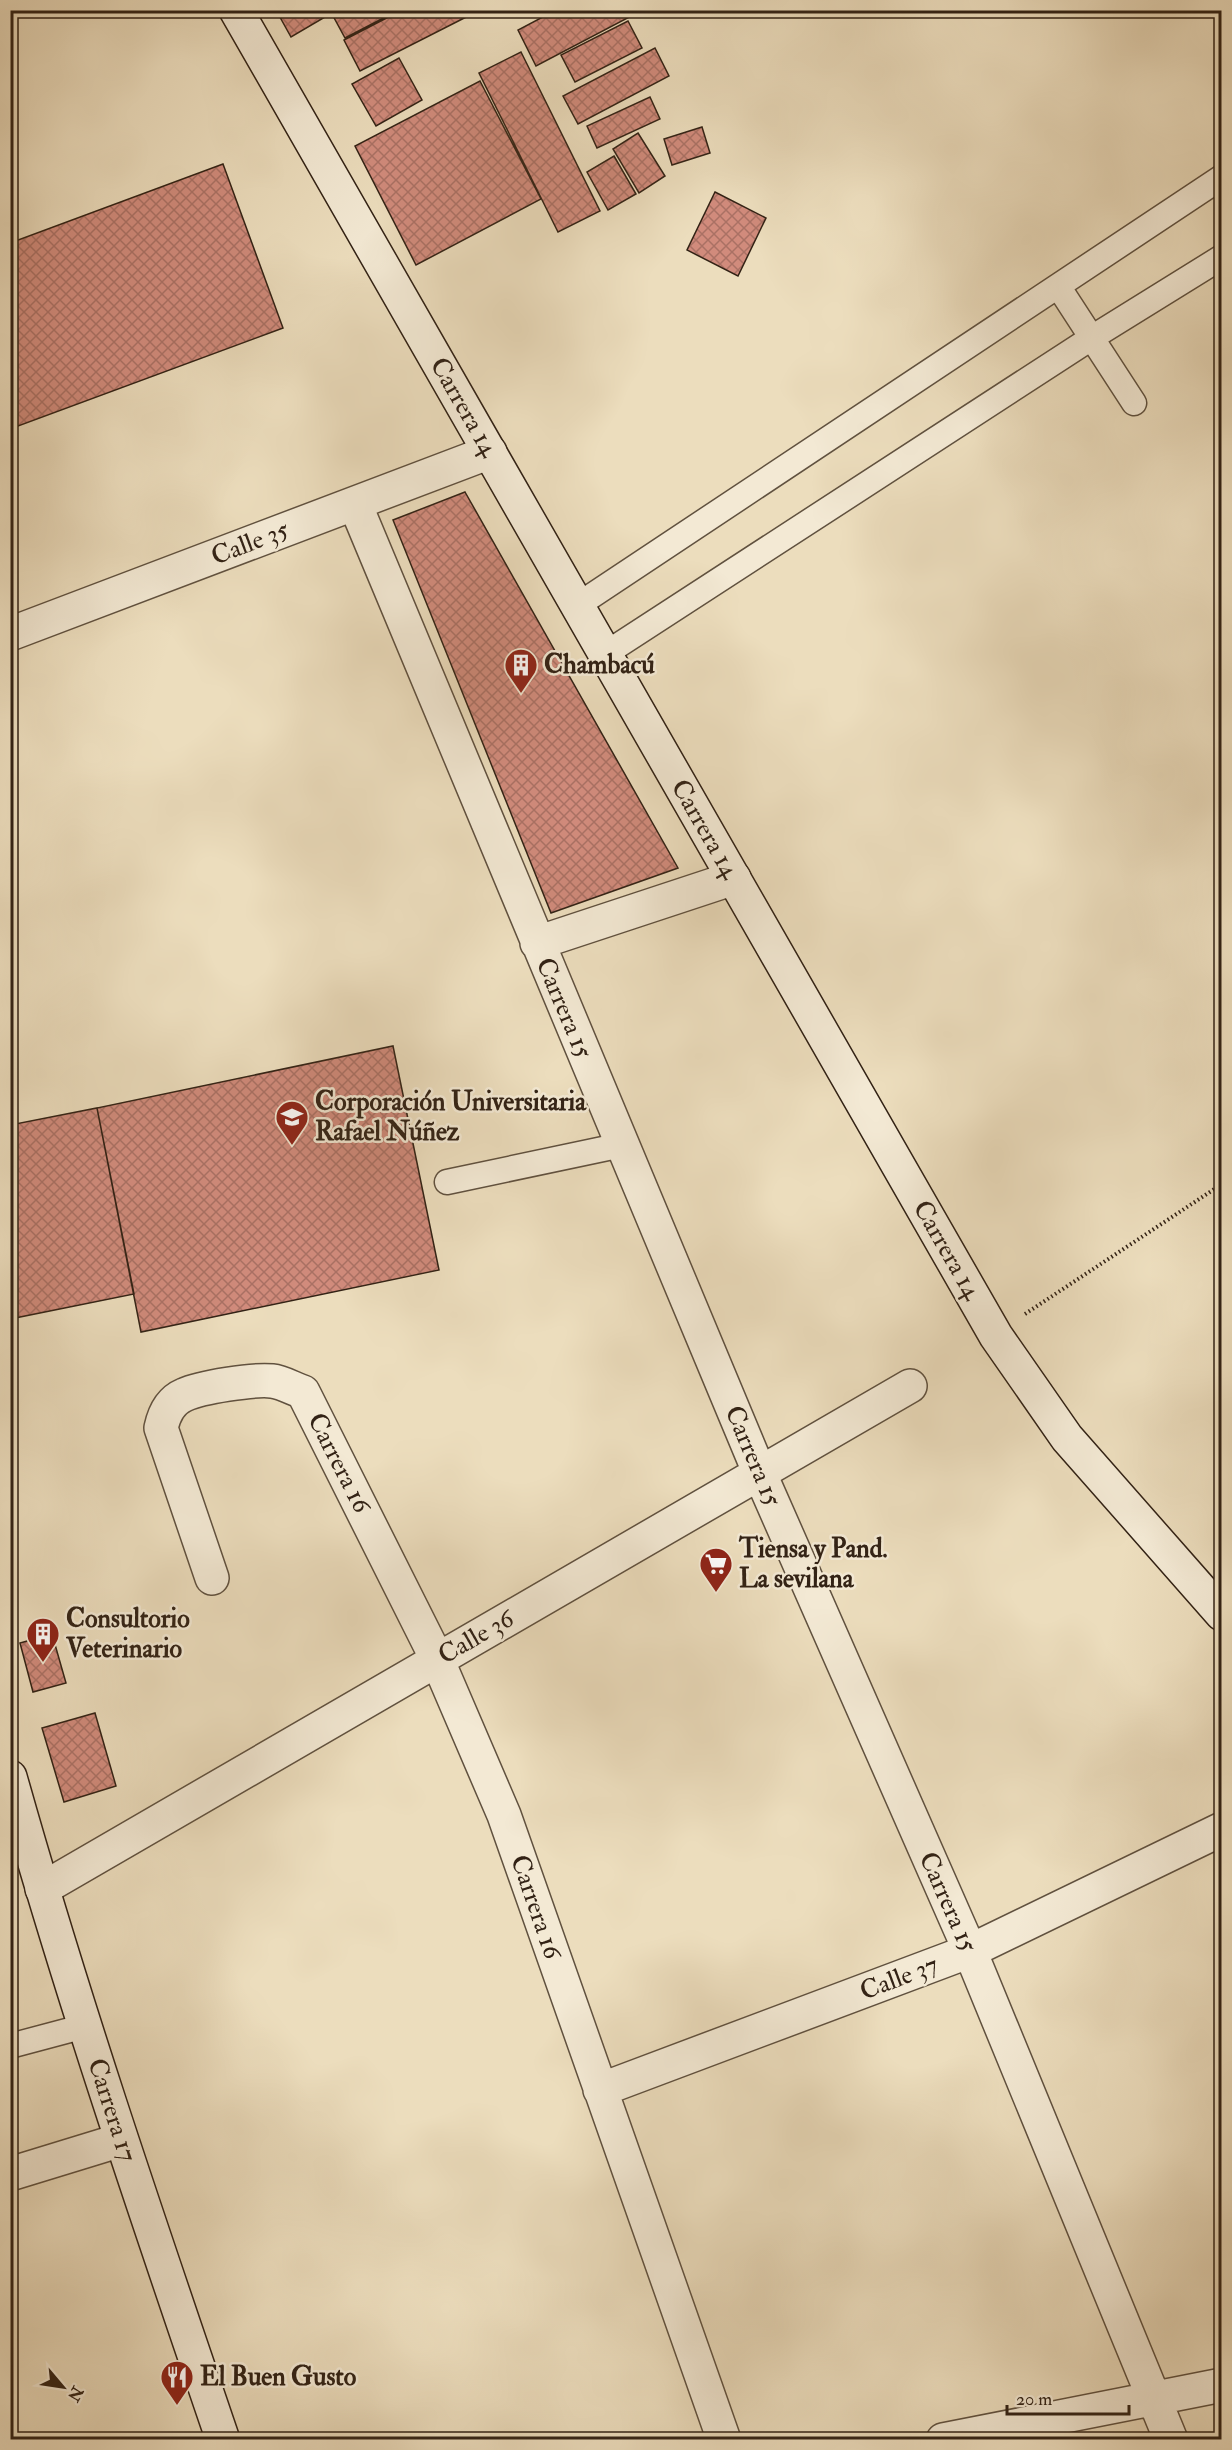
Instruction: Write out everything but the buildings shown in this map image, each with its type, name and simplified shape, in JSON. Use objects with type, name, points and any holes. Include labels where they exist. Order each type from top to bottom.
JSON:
[{"type":"street","name":"Carrera 14","points":[[236,10],[996,1336],[1066,1438],[1221,1614]]},
{"type":"street","name":"Calle 35","points":[[10,634],[490,452]]},
{"type":"street","name":"Carrera 15","points":[[355,504],[760,1473],[970,1951],[1171,2439]]},
{"type":"street","points":[[537,943],[734,878]]},
{"type":"street","name":"Carrera 16","points":[[212,1578],[161,1428],[164,1416],[171,1405],[183,1395],[242,1382],[273,1381],[303,1392],[437,1659],[504,1815],[724,2439]]},
{"type":"street","name":"Calle 36","points":[[42,1889],[910,1386]]},
{"type":"street","name":"Carrera 17","points":[[10,1777],[42,1889],[121,2140],[223,2439]]},
{"type":"street","name":"Calle 37","points":[[600,2090],[970,1951],[1221,1829]]},
{"type":"street","points":[[10,2174],[121,2140]]},
{"type":"street","points":[[943,2439],[1221,2385]]},
{"type":"lane","points":[[578,605],[1221,177]]},
{"type":"lane","points":[[605,654],[1093,337],[1221,257]]},
{"type":"lane","points":[[1058,286],[1134,403]]},
{"type":"lane","points":[[447,1182],[622,1145]]},
{"type":"lane","points":[[10,2046],[85,2026]]},
{"type":"path","points":[[1017,1320],[1221,1184]]},
{"type":"place","name":"Chambacú","points":[[521,694]]},
{"type":"place","name":"Corporación Universitaria Rafael Núñez","points":[[292,1146]]},
{"type":"place","name":"Tiensa y Pand. La sevilana","points":[[716,1593]]},
{"type":"place","name":"Consultorio Veterinario","points":[[43,1663]]},
{"type":"place","name":"El Buen Gusto","points":[[177,2406]]}]
